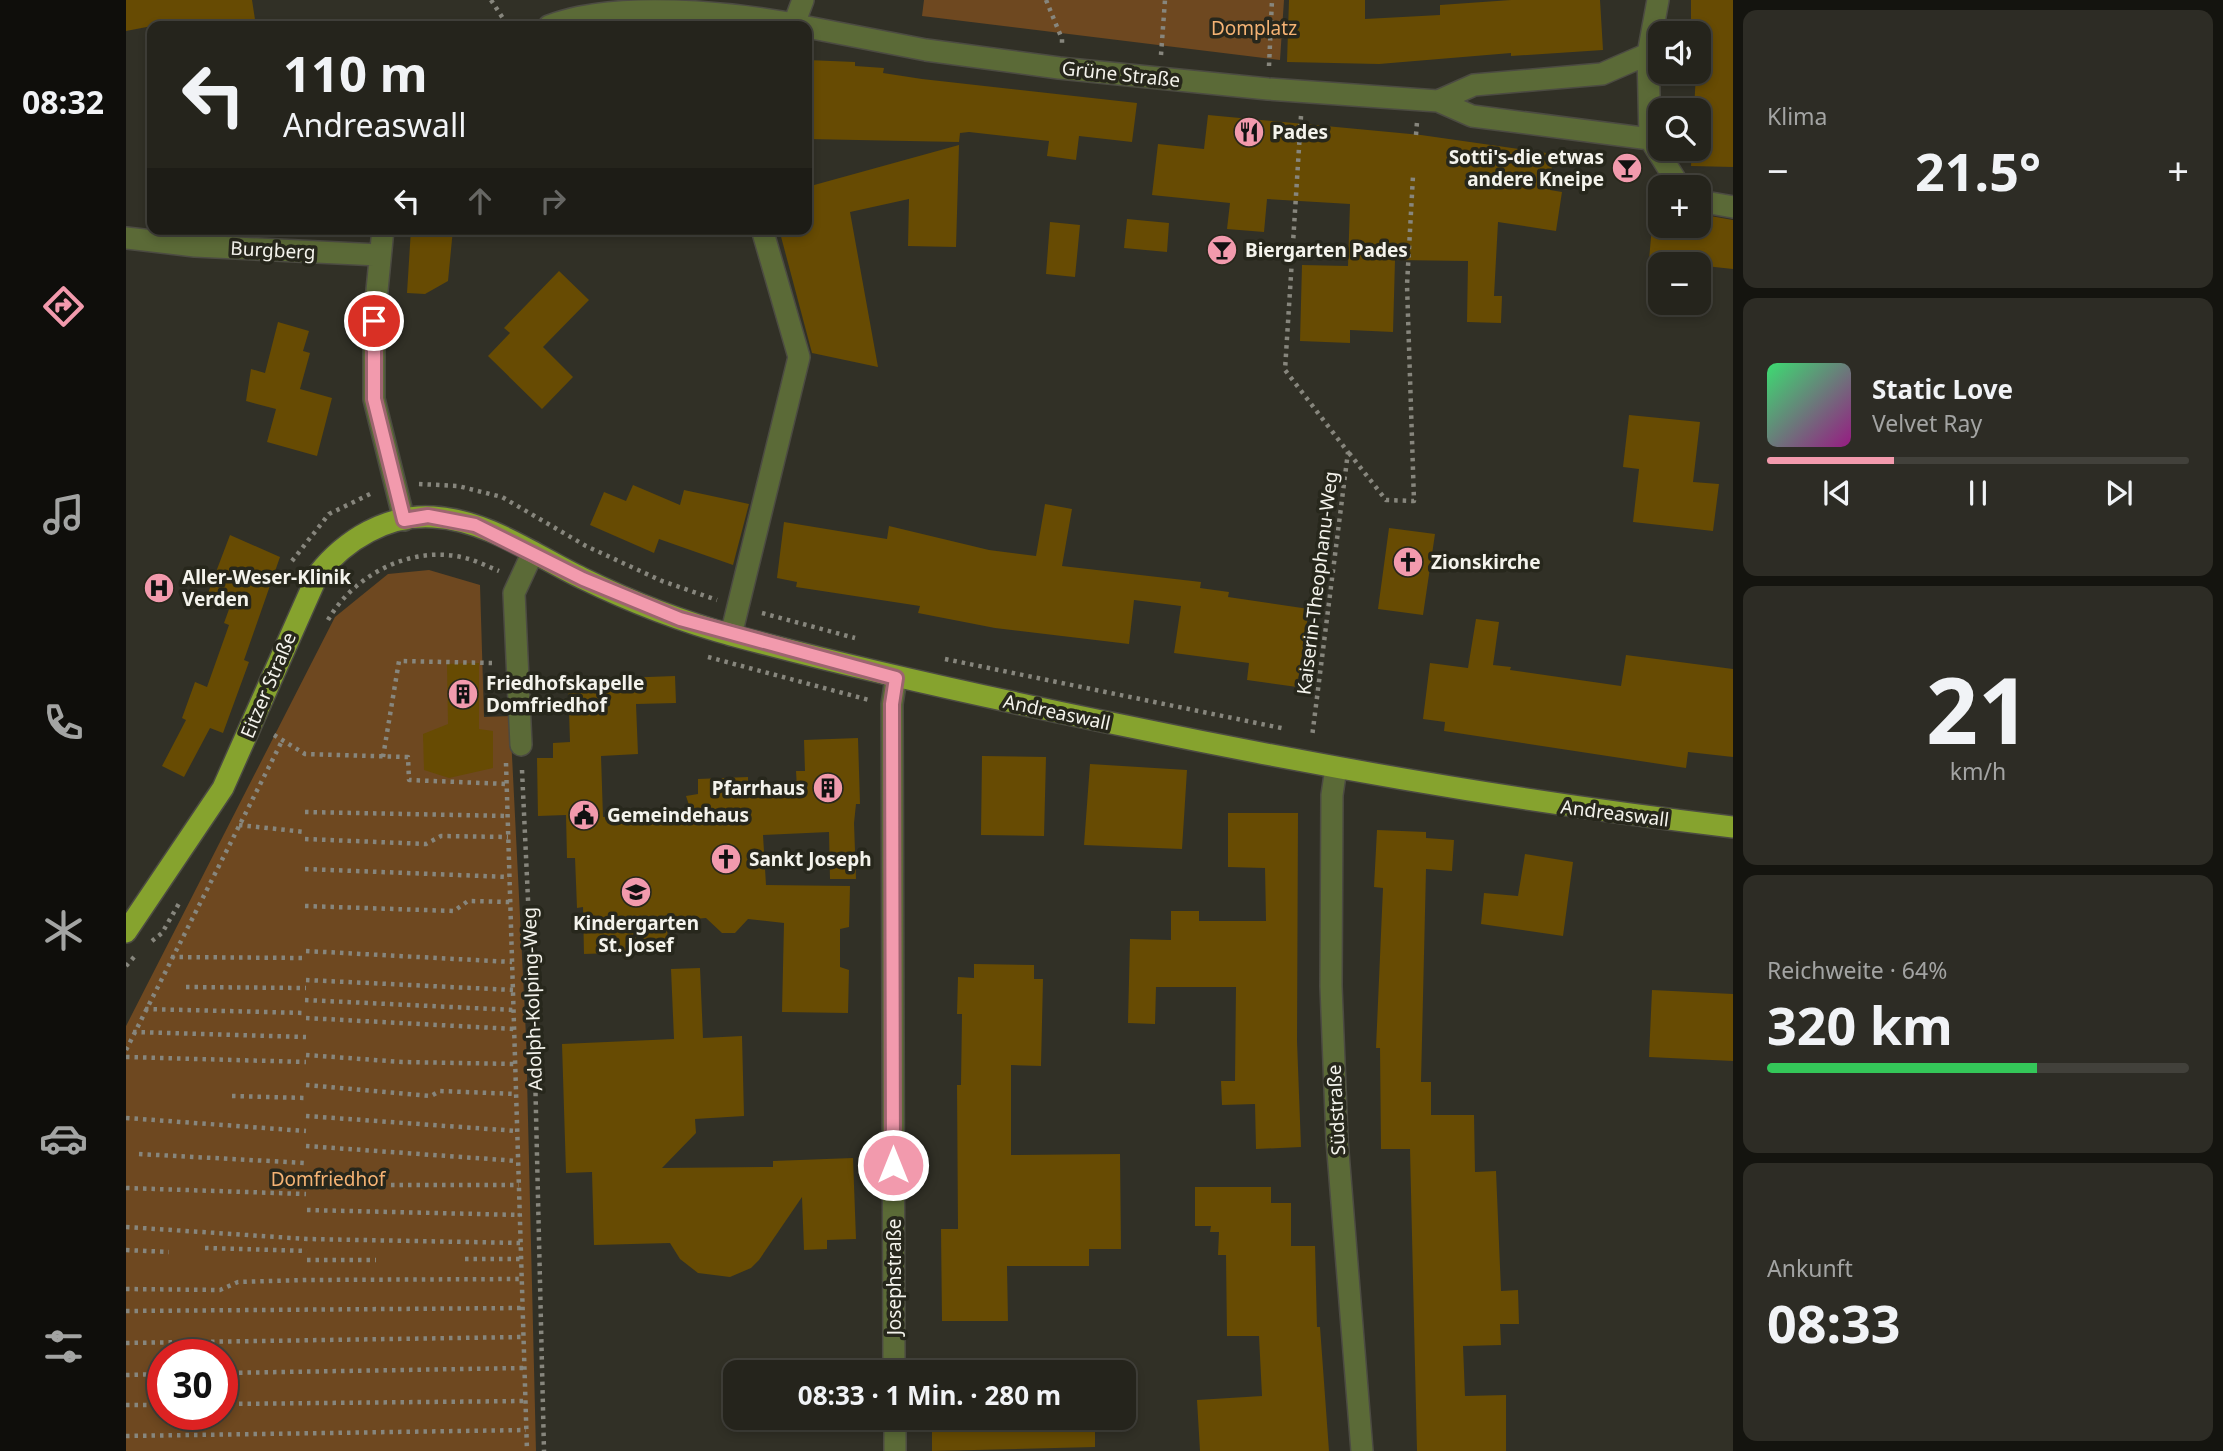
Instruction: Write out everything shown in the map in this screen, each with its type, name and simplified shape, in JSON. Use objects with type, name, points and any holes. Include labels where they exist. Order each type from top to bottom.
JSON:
[{"type":"main road","name":"Andreaswall","points":[[404,520],[428,516],[461,521],[533,552],[630,600],[731,635],[896,678],[1336,768],[1535,802],[1733,827]]},
{"type":"main road","name":"Eitzer Straße","points":[[126,932],[223,788],[318,574],[334,554],[359,535],[404,520]]},
{"type":"street","points":[[802,21],[803,0]]},
{"type":"street","points":[[1654,21],[1658,0]]},
{"type":"street","name":"Grüne Straße","points":[[563,21],[587,12],[629,6],[690,10],[754,21]]},
{"type":"street","name":"Grüne Straße","points":[[812,28],[926,50],[1059,68],[1268,89],[1438,101]]},
{"type":"street","points":[[1438,101],[1474,85],[1602,75],[1648,54]]},
{"type":"street","points":[[1438,101],[1472,116],[1648,139]]},
{"type":"street","points":[[1711,203],[1733,206]]},
{"type":"street","points":[[382,235],[374,321],[374,399],[404,520]]},
{"type":"street","points":[[731,635],[799,357],[764,235]]},
{"type":"street","name":"Burgberg","points":[[126,238],[195,246],[379,255]]},
{"type":"street","points":[[514,752],[517,663],[514,593],[533,552]]},
{"type":"street","name":"Josephstraße","points":[[894,1360],[892,704],[896,678]]},
{"type":"street","name":"Südstraße","points":[[1336,768],[1332,795],[1331,958],[1336,1114],[1362,1451]]},
{"type":"street","points":[[895,1430],[895,1451]]},
{"type":"path","points":[[491,0],[505,21]]},
{"type":"path","points":[[1046,0],[1062,39],[1059,68]]},
{"type":"path","points":[[1159,79],[1166,0]]},
{"type":"path","points":[[1268,89],[1272,0]]},
{"type":"path","name":"Kaiserin-Theophanu-Weg","points":[[1302,91],[1285,370],[1348,452],[1308,762]]},
{"type":"path","points":[[1348,452],[1386,500],[1414,501],[1407,285],[1413,176]]},
{"type":"path","points":[[415,485],[458,486],[502,497],[576,541],[662,581],[738,607],[860,639]]},
{"type":"path","points":[[292,561],[329,514],[375,492]]},
{"type":"path","points":[[940,658],[1325,737]]},
{"type":"path","points":[[383,757],[400,660],[517,663]]},
{"type":"path","points":[[274,735],[304,754],[408,757],[409,780],[507,784]]},
{"type":"path","points":[[126,1050],[283,739]]},
{"type":"path","points":[[514,752],[507,784],[527,1451]]},
{"type":"path","name":"Adolph-Kolping-Weg","points":[[514,752],[534,1029],[544,1451]]},
{"type":"path","points":[[305,812],[508,816]]},
{"type":"path","points":[[239,825],[305,832]]},
{"type":"path","points":[[305,839],[426,844],[441,836],[508,837]]},
{"type":"path","points":[[305,869],[509,877]]},
{"type":"path","points":[[305,906],[454,911],[468,901],[510,902]]},
{"type":"path","points":[[306,951],[512,962]]},
{"type":"path","points":[[171,957],[305,958]]},
{"type":"path","points":[[306,980],[513,990]]},
{"type":"path","points":[[186,988],[306,988]]},
{"type":"path","points":[[305,1000],[514,1010]]},
{"type":"path","points":[[145,1009],[514,1029]]},
{"type":"path","points":[[133,1032],[306,1037]]},
{"type":"path","points":[[306,1055],[402,1062],[515,1064]]},
{"type":"path","points":[[126,1057],[306,1062]]},
{"type":"path","points":[[306,1085],[431,1096],[440,1091],[516,1094]]},
{"type":"path","points":[[232,1096],[306,1098]]},
{"type":"path","points":[[306,1116],[517,1131]]},
{"type":"path","points":[[126,1118],[306,1131]]},
{"type":"path","points":[[306,1146],[518,1161]]},
{"type":"path","points":[[139,1154],[306,1163]]},
{"type":"path","points":[[306,1185],[519,1185]]},
{"type":"path","points":[[126,1188],[306,1194]]},
{"type":"path","points":[[307,1210],[520,1214]]},
{"type":"path","points":[[126,1227],[306,1239],[521,1243]]},
{"type":"path","points":[[205,1248],[307,1251]]},
{"type":"path","points":[[126,1250],[169,1252]]},
{"type":"path","points":[[465,1259],[521,1259]]},
{"type":"path","points":[[307,1260],[376,1260]]},
{"type":"path","points":[[126,1289],[220,1290],[238,1282],[307,1280],[522,1279]]},
{"type":"path","points":[[126,1311],[523,1308]]},
{"type":"path","points":[[126,1343],[523,1337]]},
{"type":"path","points":[[238,1373],[524,1368]]},
{"type":"path","points":[[126,1375],[147,1374]]},
{"type":"path","points":[[238,1404],[525,1401]]},
{"type":"path","points":[[126,1405],[147,1405]]},
{"type":"path","points":[[126,1436],[526,1430]]},
{"type":"green space","name":"Domplatz","points":[[924,0],[1284,0],[1280,60],[922,16]]},
{"type":"green space","name":"Domfriedhof","points":[[429,570],[480,585],[484,717],[510,716],[526,1036],[536,1451],[126,1451],[126,1026],[335,617],[388,574]]},
{"type":"building","points":[[126,0],[252,0],[255,21],[147,21],[147,27],[126,31]]},
{"type":"building","points":[[1289,0],[1365,0],[1365,19],[1440,15],[1440,5],[1511,0],[1600,0],[1603,50],[1511,56],[1511,53],[1379,64],[1287,62]]},
{"type":"building","points":[[1691,0],[1733,0],[1733,167],[1691,166],[1691,161],[1711,161],[1711,98],[1695,98],[1695,84],[1711,84],[1711,21],[1691,21]]},
{"type":"building","points":[[812,60],[855,62],[855,66],[884,68],[883,73],[922,79],[1137,103],[1132,142],[1079,136],[1076,160],[1047,156],[1049,141],[969,132],[960,133],[959,142],[812,139]]},
{"type":"building","points":[[1208,115],[1421,135],[1553,154],[1550,190],[1562,192],[1556,231],[1498,222],[1494,296],[1502,296],[1501,323],[1467,322],[1468,261],[1395,260],[1393,332],[1350,330],[1350,343],[1300,341],[1302,265],[1348,266],[1350,204],[1267,199],[1264,232],[1227,229],[1230,203],[1152,195],[1158,144],[1204,149]]},
{"type":"building","points":[[959,145],[956,247],[908,246],[909,199],[850,212],[878,367],[812,353],[781,235],[812,235],[812,186]]},
{"type":"building","points":[[1711,216],[1733,220],[1733,269],[1711,267],[1711,252],[1650,252],[1651,238],[1711,238]]},
{"type":"building","points":[[1127,219],[1169,223],[1167,252],[1124,248]]},
{"type":"building","points":[[1050,222],[1080,225],[1075,277],[1046,274]]},
{"type":"building","points":[[411,235],[452,235],[448,281],[425,294],[407,293]]},
{"type":"building","points":[[559,271],[589,300],[543,347],[573,377],[542,409],[488,356],[510,333],[504,328]]},
{"type":"building","points":[[278,322],[309,331],[303,351],[310,353],[300,389],[332,398],[317,456],[267,442],[276,409],[246,401],[251,369],[265,373]]},
{"type":"building","points":[[1629,415],[1700,422],[1693,482],[1719,484],[1713,531],[1633,522],[1639,469],[1623,467]]},
{"type":"building","points":[[633,485],[680,505],[684,490],[749,504],[733,565],[659,539],[654,553],[590,525],[604,492],[626,501]]},
{"type":"building","points":[[1045,504],[1072,509],[1062,566],[1201,582],[1200,588],[1229,592],[1228,597],[1309,609],[1297,687],[1247,680],[1249,663],[1174,653],[1181,606],[1134,600],[1129,644],[995,628],[918,613],[920,606],[796,587],[797,582],[777,578],[784,522],[887,539],[889,526],[989,550],[1036,556]]},
{"type":"building","name":"Zionskirche","points":[[1389,528],[1435,534],[1423,615],[1378,609]]},
{"type":"building","points":[[230,535],[280,557],[244,660],[249,662],[223,733],[210,728],[184,777],[162,766],[186,720],[182,718],[195,682],[207,687],[229,625],[224,623],[232,601],[208,593]]},
{"type":"building","points":[[1476,619],[1499,622],[1493,665],[1511,667],[1510,670],[1621,686],[1626,655],[1733,669],[1733,757],[1688,752],[1686,768],[1444,731],[1445,722],[1423,719],[1430,663],[1468,668]]},
{"type":"building","name":"Friedhofskapelle Domfriedhof","points":[[479,663],[479,729],[493,731],[493,768],[449,778],[424,770],[423,734],[448,724],[447,664]]},
{"type":"building","points":[[675,676],[676,703],[636,704],[638,754],[601,756],[603,817],[692,814],[686,796],[698,794],[698,779],[748,777],[748,793],[797,788],[796,771],[805,771],[804,740],[858,738],[860,804],[856,804],[854,823],[856,879],[830,879],[829,832],[763,835],[766,885],[850,886],[849,927],[840,929],[840,967],[849,970],[848,1013],[782,1012],[784,923],[748,919],[735,933],[722,933],[706,918],[667,921],[668,951],[584,954],[583,907],[577,908],[575,858],[567,858],[566,815],[538,816],[537,758],[553,758],[553,743],[570,742],[568,680]]},
{"type":"building","points":[[982,756],[1046,757],[1044,836],[981,835]]},
{"type":"building","points":[[1090,764],[1187,770],[1182,849],[1084,845]]},
{"type":"building","points":[[1228,813],[1298,813],[1297,1041],[1301,1147],[1256,1149],[1255,1104],[1222,1105],[1221,1081],[1235,1081],[1236,987],[1156,987],[1155,1024],[1128,1023],[1130,939],[1171,940],[1171,911],[1199,911],[1199,921],[1266,921],[1265,868],[1228,867]]},
{"type":"building","points":[[1377,830],[1426,832],[1426,838],[1454,840],[1452,871],[1426,869],[1421,1082],[1431,1082],[1431,1115],[1474,1115],[1475,1172],[1496,1171],[1501,1291],[1518,1290],[1519,1324],[1500,1324],[1501,1345],[1463,1346],[1465,1396],[1506,1395],[1506,1451],[1417,1451],[1410,1149],[1381,1149],[1380,1048],[1376,1048],[1383,888],[1374,887]]},
{"type":"building","points":[[1525,854],[1573,862],[1563,936],[1481,924],[1484,893],[1518,896]]},
{"type":"building","points":[[974,964],[1034,965],[1034,979],[1043,979],[1041,1066],[1011,1065],[1011,1155],[1120,1154],[1121,1249],[1089,1249],[1089,1266],[1007,1266],[1008,1321],[942,1321],[941,1229],[958,1229],[957,1085],[961,1085],[962,1014],[957,1014],[958,977],[974,978]]},
{"type":"building","points":[[700,968],[703,1038],[742,1036],[744,1116],[695,1119],[696,1133],[662,1168],[773,1167],[773,1161],[853,1158],[856,1239],[827,1240],[827,1249],[804,1250],[802,1197],[759,1260],[751,1268],[730,1277],[698,1273],[680,1259],[670,1243],[594,1245],[592,1172],[566,1173],[562,1044],[674,1039],[671,969]]},
{"type":"building","points":[[1652,990],[1733,994],[1733,1061],[1649,1057]]},
{"type":"building","points":[[1195,1187],[1271,1187],[1271,1203],[1291,1203],[1291,1246],[1315,1246],[1317,1327],[1320,1327],[1329,1451],[1200,1451],[1197,1400],[1262,1396],[1259,1336],[1227,1336],[1226,1255],[1218,1255],[1219,1232],[1210,1232],[1211,1226],[1195,1226]]},
{"type":"building","points":[[932,1430],[1095,1430],[1095,1447],[932,1451]]},
{"type":"place","name":"Pades","points":[[1249,132]]},
{"type":"place","name":"Sotti's-die etwas andere Kneipe","points":[[1627,168]]},
{"type":"place","name":"Biergarten Pades","points":[[1222,250]]},
{"type":"place","name":"Zionskirche","points":[[1408,562]]},
{"type":"place","name":"Aller-Weser-Klinik Verden","points":[[159,588]]},
{"type":"place","name":"Friedhofskapelle Domfriedhof","points":[[463,694]]},
{"type":"place","name":"Pfarrhaus","points":[[828,788]]},
{"type":"place","name":"Gemeindehaus","points":[[584,815]]},
{"type":"place","name":"Sankt Joseph","points":[[726,859]]},
{"type":"place","name":"Kindergarten St. Josef","points":[[636,892]]},
{"type":"route","points":[[374,321],[374,399],[404,520],[428,516],[475,525],[583,579],[680,619],[896,678],[892,704],[893,1165]]}]
